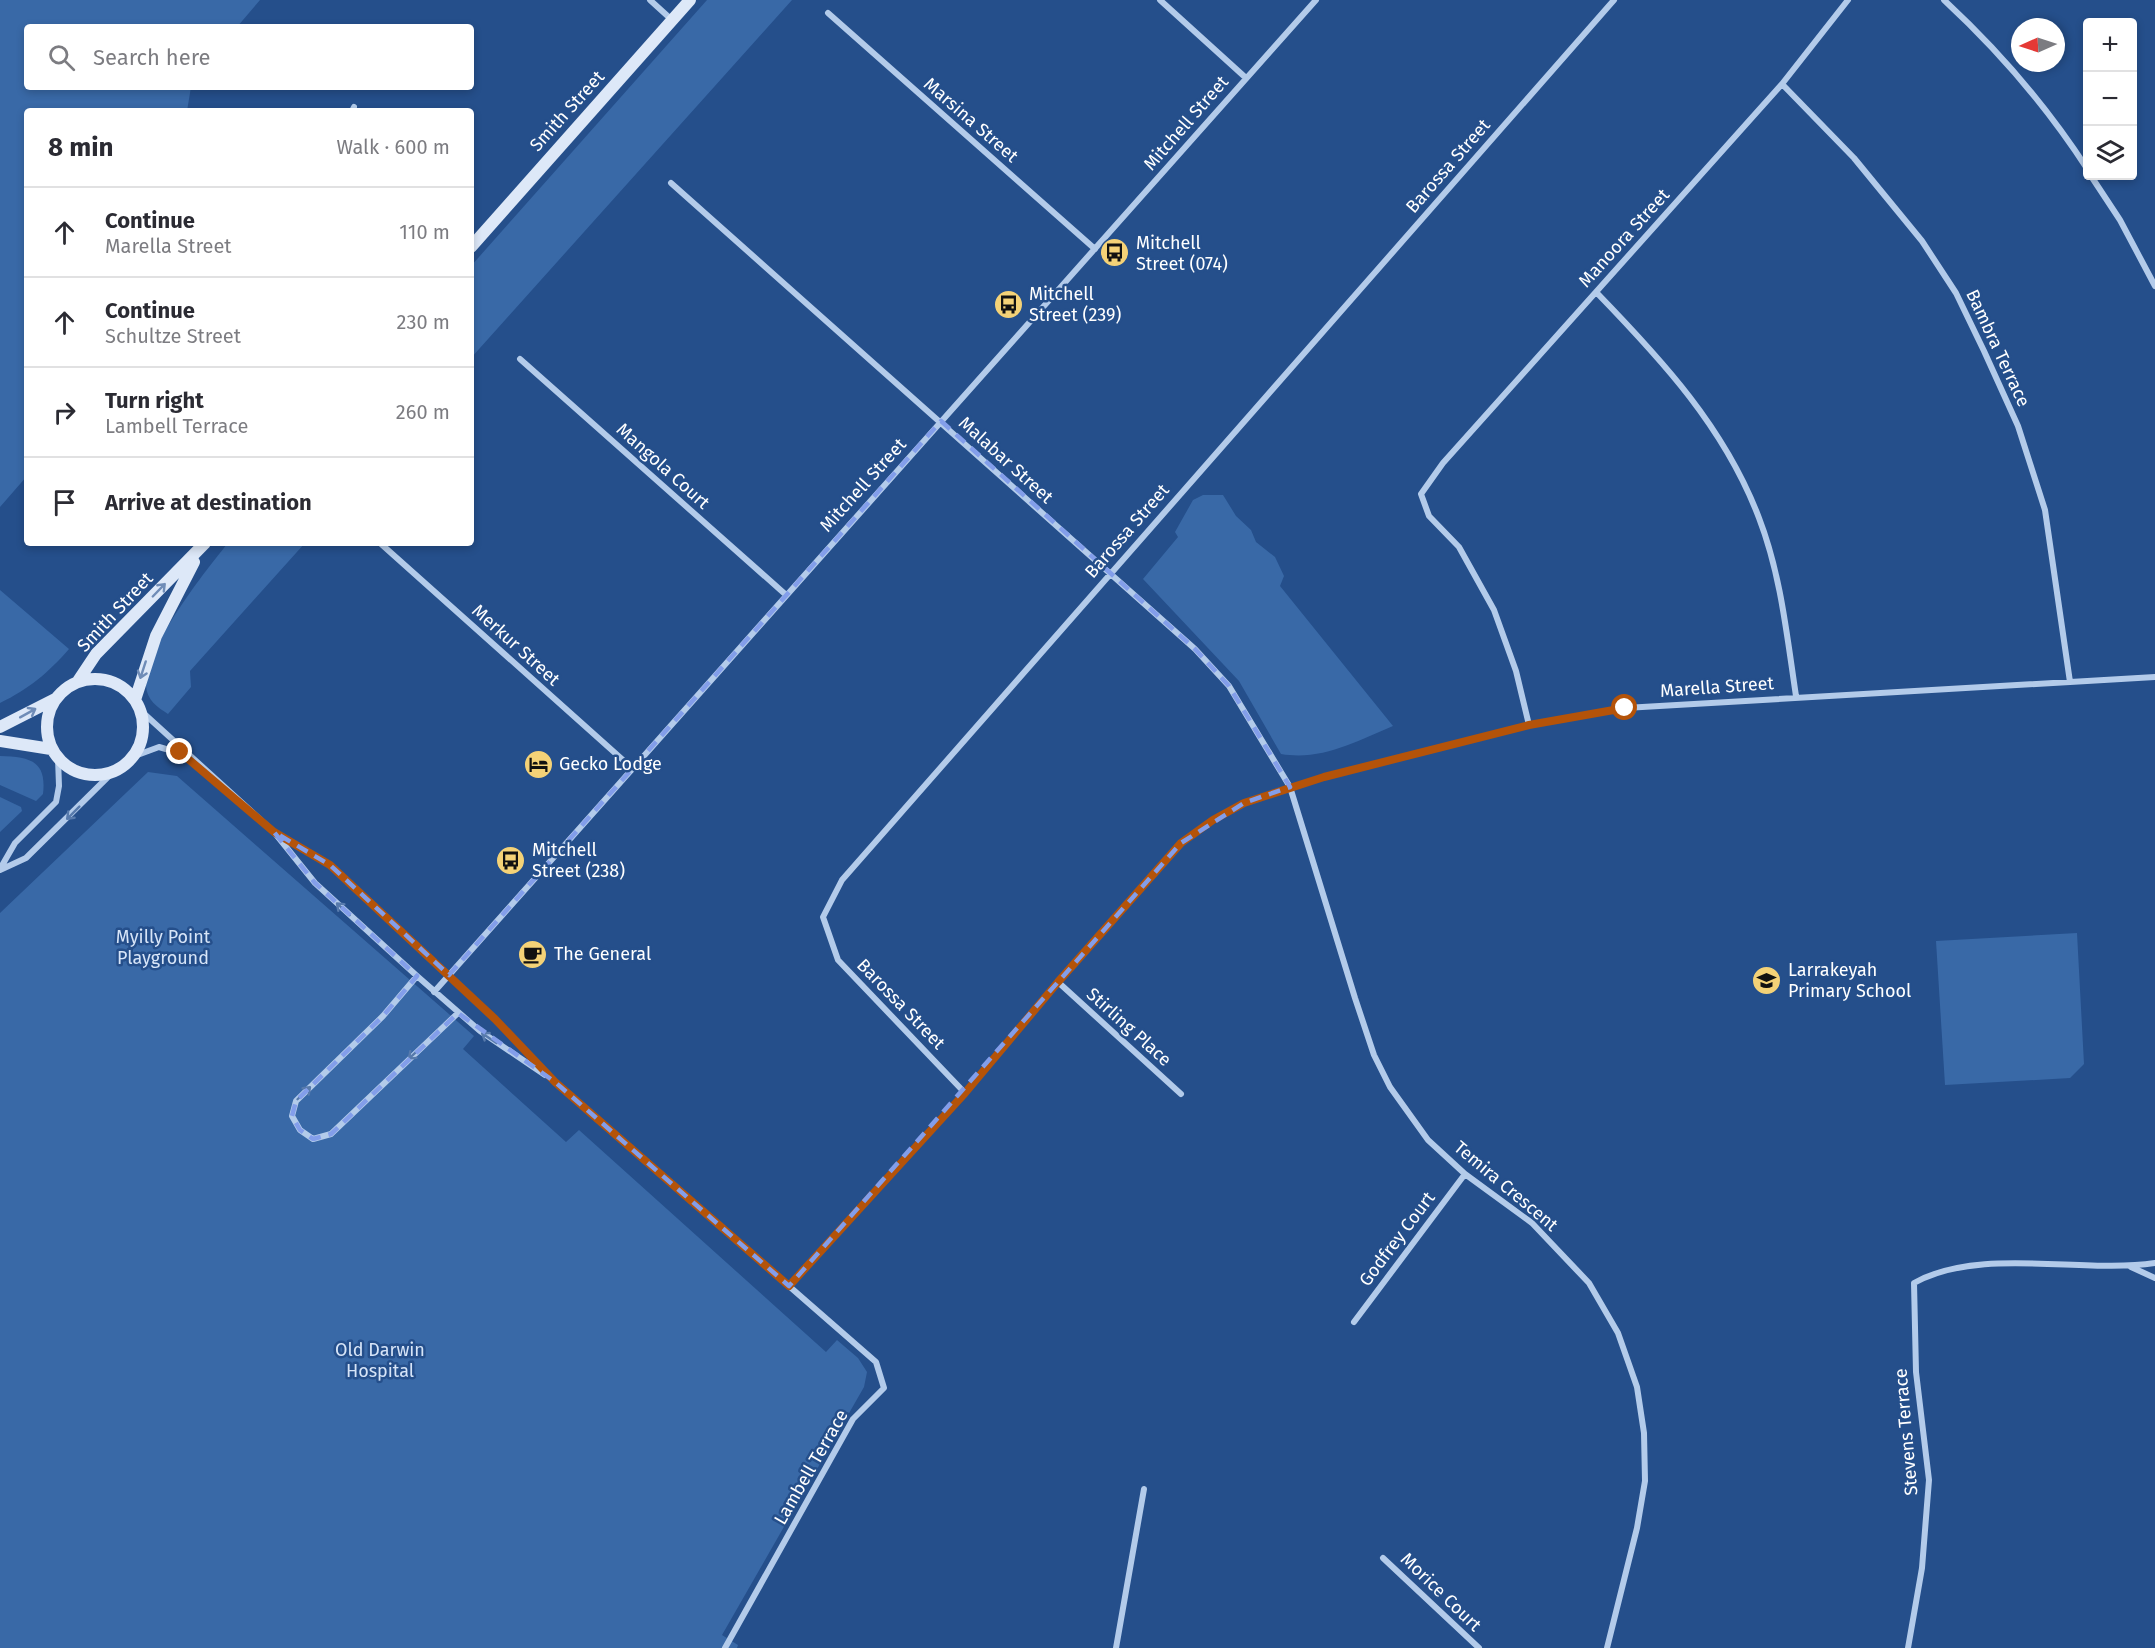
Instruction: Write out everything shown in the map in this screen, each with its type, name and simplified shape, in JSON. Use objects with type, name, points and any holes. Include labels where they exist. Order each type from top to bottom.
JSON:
[{"type":"street","points":[[650,0],[672,20]]},
{"type":"street","name":"Smith Street","points":[[474,243],[690,0]]},
{"type":"street","points":[[1160,0],[1246,78]]},
{"type":"street","name":"Mitchell Street","points":[[434,992],[785,594],[1316,0]]},
{"type":"street","name":"Barossa Street","points":[[965,1093],[838,960],[823,917],[842,880],[1614,0]]},
{"type":"street","name":"Manoora Street","points":[[1529,725],[1516,672],[1494,610],[1459,547],[1429,516],[1421,494],[1443,463],[1782,84],[1848,0]]},
{"type":"street","points":[[1944,0],[1994,49],[2026,87],[2083,163]]},
{"type":"street","name":"Marsina Street","points":[[828,13],[1095,249]]},
{"type":"street","name":"Bambra Terrace","points":[[1782,84],[1854,158],[1922,241],[1956,293],[1984,351],[2018,426],[2045,510],[2070,682]]},
{"type":"street","points":[[2094,180],[2120,220],[2155,286]]},
{"type":"street","name":"Malabar Street","points":[[671,183],[1195,649],[1229,686],[1290,787]]},
{"type":"street","points":[[1596,292],[1648,346],[1699,407],[1734,462],[1760,519],[1779,584],[1796,696]]},
{"type":"street","name":"Mangola Court","points":[[520,360],[785,594]]},
{"type":"street","name":"Smith Street","points":[[78,681],[96,654],[203,546]]},
{"type":"street","name":"Smith Street","points":[[137,705],[156,636],[183,580],[204,546]]},
{"type":"street","name":"Merkur Street","points":[[383,546],[633,769]]},
{"type":"street","name":"Marella Street","points":[[789,1286],[965,1093],[1058,982],[1181,843],[1213,820],[1244,803],[1290,787],[1529,725],[1625,708],[1796,696],[2155,677]]},
{"type":"street","points":[[0,727],[55,699],[63,690],[78,681],[100,679],[113,682],[137,705],[142,735],[132,757],[114,771],[26,858],[0,869]]},
{"type":"street","points":[[0,869],[15,843],[56,802],[59,786],[55,754],[46,724],[55,699]]},
{"type":"street","name":"Lambell Terrace","points":[[137,705],[196,763],[274,832],[315,883],[434,992],[480,1031],[555,1082]]},
{"type":"street","points":[[0,741],[55,754],[75,771],[87,775],[114,771]]},
{"type":"street","name":"Lambell Terrace","points":[[132,757],[159,747],[170,748],[196,763]]},
{"type":"street","name":"Temira Crescent","points":[[1290,787],[1374,1055],[1408,1114],[1428,1140],[1465,1174],[1532,1223],[1589,1283],[1618,1333],[1637,1387],[1644,1433],[1645,1481],[1637,1528],[1607,1648]]},
{"type":"street","name":"Lambell Terrace","points":[[274,832],[330,865],[495,1019],[555,1082],[876,1362],[884,1388],[854,1419],[725,1648]]},
{"type":"street","points":[[417,976],[383,1016],[296,1101],[292,1116],[300,1130],[312,1139],[331,1134],[459,1013]]},
{"type":"street","name":"Stirling Place","points":[[1058,982],[1181,1094]]},
{"type":"street","name":"Godfrey Court","points":[[1354,1322],[1465,1174]]},
{"type":"street","points":[[2130,1267],[2155,1263]]},
{"type":"street","name":"Stevens Terrace","points":[[1908,1648],[1922,1568],[1929,1480],[1916,1372],[1914,1283],[1935,1273],[1964,1267],[2101,1264],[2130,1267]]},
{"type":"street","points":[[2130,1267],[2155,1278]]},
{"type":"street","points":[[1116,1648],[1144,1489]]},
{"type":"street","name":"Morice Court","points":[[1383,1558],[1479,1648]]},
{"type":"highlighted area","points":[[941,421],[1195,649],[1229,686],[1290,787],[1244,803],[1181,843],[789,1286],[555,1082],[458,1013],[331,1134],[313,1139],[300,1130],[292,1116],[296,1101],[383,1016],[417,976],[315,883],[274,832],[330,865],[449,975]]},
{"type":"green space","points":[[0,0],[260,0],[240,24],[24,24],[24,90],[190,90],[188,108],[24,108],[24,479],[0,507]]},
{"type":"green space","points":[[707,0],[792,0],[474,355],[474,263]]},
{"type":"green space","points":[[1203,495],[1223,495],[1236,516],[1251,530],[1256,542],[1275,557],[1284,576],[1280,586],[1393,726],[1325,752],[1311,755],[1281,754],[1239,681],[1143,579],[1178,537],[1175,532],[1193,500]]},
{"type":"green space","points":[[226,546],[302,546],[190,671],[191,687],[168,714],[156,706],[148,695],[147,671],[164,632]]},
{"type":"green space","points":[[0,590],[69,649],[38,680],[0,703]]},
{"type":"green space","points":[[0,756],[27,759],[39,767],[42,774],[43,794],[36,801],[0,785]]},
{"type":"green space","name":"Old Darwin Hospital","points":[[148,772],[177,776],[474,1036],[463,1049],[566,1142],[579,1130],[826,1352],[837,1340],[858,1358],[867,1372],[864,1387],[722,1635],[738,1645],[737,1648],[0,1648],[0,913]]},
{"type":"green space","points":[[0,797],[21,807],[22,811],[0,832]]},
{"type":"green space","points":[[2077,933],[2084,1064],[2070,1078],[1945,1085],[1936,941]]},
{"type":"place","name":"Mitchell Street (074)","points":[[1115,253]]},
{"type":"place","name":"Mitchell Street (239)","points":[[1008,304]]},
{"type":"place","name":"Gecko Lodge","points":[[538,764]]},
{"type":"place","name":"Mitchell Street (238)","points":[[511,860]]},
{"type":"place","name":"The General","points":[[533,954]]},
{"type":"place","name":"Larrakeyah Primary School","points":[[1767,980]]},
{"type":"route","points":[[180,752],[196,763],[274,832],[330,865],[495,1019],[555,1082],[789,1286],[965,1093],[1058,982],[1181,843],[1213,820],[1244,803],[1324,777],[1529,725],[1625,708]]},
{"type":"park label","name":"Myilly Point Playground","points":[[163,947]]}]
